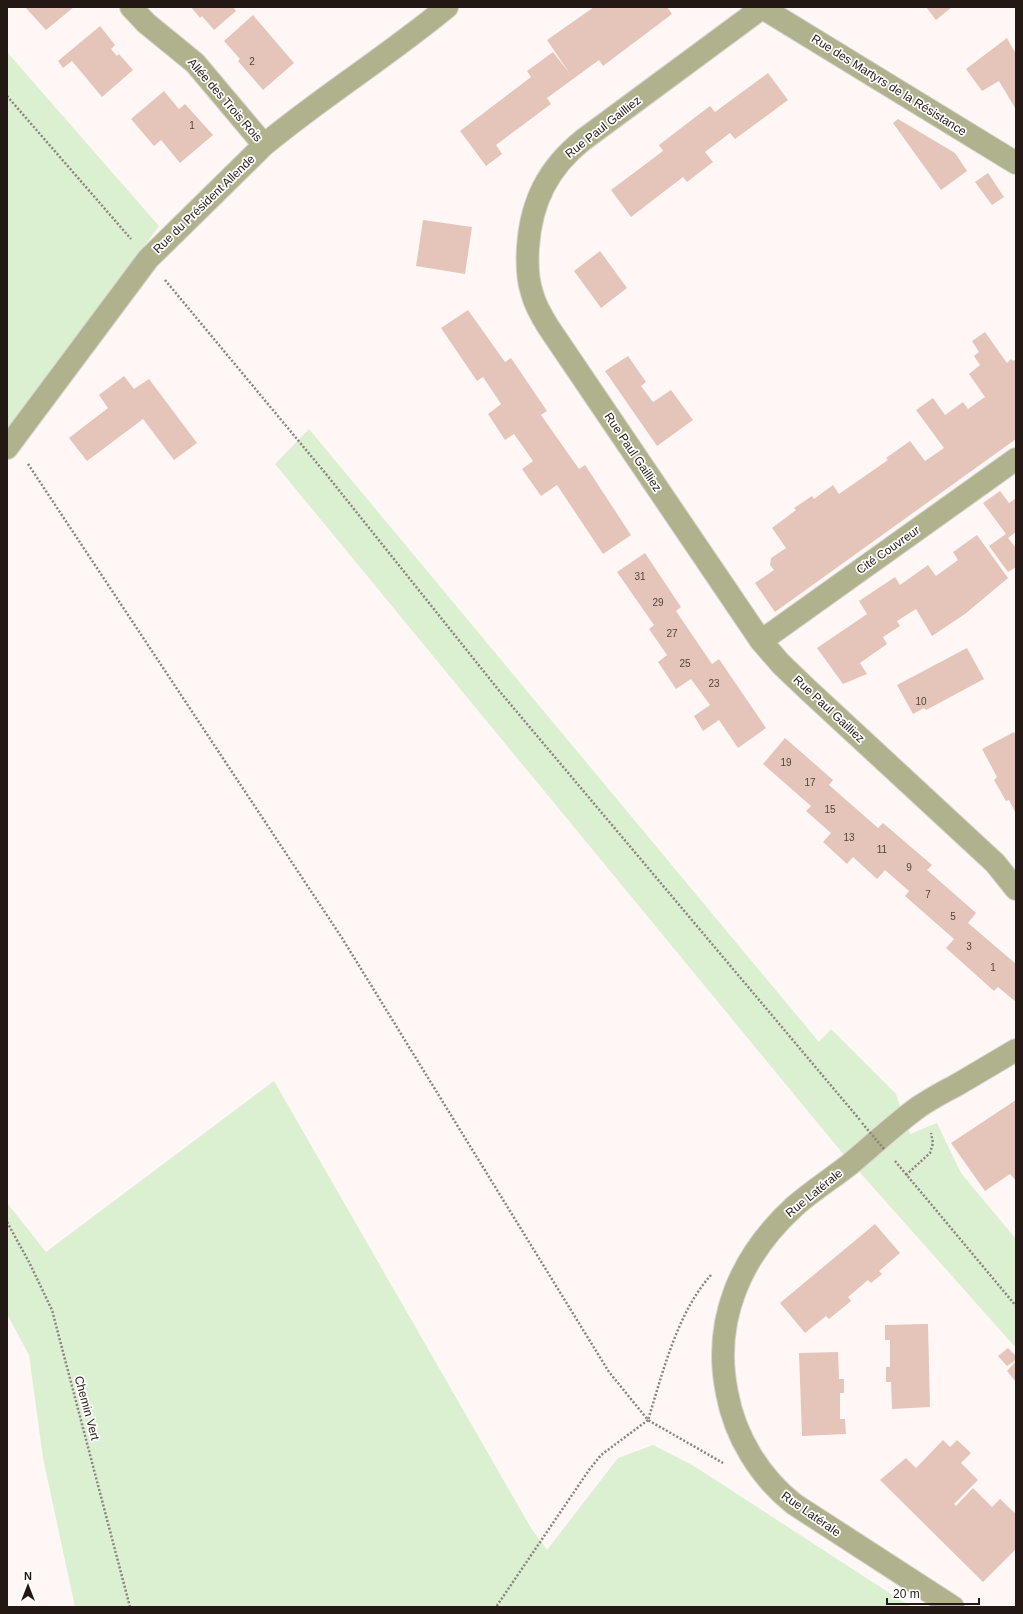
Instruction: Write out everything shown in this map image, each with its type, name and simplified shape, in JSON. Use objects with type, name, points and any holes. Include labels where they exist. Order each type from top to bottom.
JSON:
[{"type":"street","name":"Allée des Trois Rois","points":[[131,7],[146,23],[194,63],[264,145]]},
{"type":"street","name":"Rue du Président Allende","points":[[10,444],[42,398],[148,259],[264,145],[374,64],[446,7]]},
{"type":"street","name":"Rue des Martyrs de la Résistance","points":[[762,7],[1016,163]]},
{"type":"street","name":"Rue Paul Gailliez","points":[[762,7],[569,151],[556,167],[544,184],[531,219],[527,258],[532,292],[538,310],[549,328],[761,641],[806,688],[995,863],[1016,889]]},
{"type":"street","name":"Cité Couvreur","points":[[761,641],[1016,459]]},
{"type":"street","name":"Rue Latérale","points":[[953,1607],[822,1522],[778,1491],[754,1461],[743,1441],[728,1400],[723,1377],[723,1355],[728,1312],[734,1289],[744,1268],[756,1249],[779,1221],[795,1206],[881,1150],[914,1111],[1016,1050]]},
{"type":"path","points":[[7,96],[148,259],[326,474],[501,693],[862,1123],[881,1150]]},
{"type":"path","points":[[10,444],[342,938],[609,1372],[648,1420],[601,1455],[589,1470],[496,1607]]},
{"type":"path","points":[[906,1175],[930,1153],[933,1142],[930,1131],[914,1111]]},
{"type":"path","points":[[893,1159],[1016,1306]]},
{"type":"path","name":"Chemin Vert","points":[[7,1222],[29,1262],[52,1310],[130,1607]]},
{"type":"green space","points":[[7,52],[159,226],[9,430],[7,425]]},
{"type":"green space","points":[[309,429],[819,1042],[831,1029],[896,1094],[910,1134],[937,1123],[961,1173],[1016,1239],[1016,1348],[839,1149],[275,464]]},
{"type":"green space","points":[[274,1081],[531,1528],[547,1550],[618,1458],[653,1445],[694,1466],[911,1607],[75,1607],[43,1458],[29,1355],[7,1314],[7,1203],[46,1252]]},
{"type":"building","points":[[25,7],[74,7],[46,30]]},
{"type":"building","points":[[191,7],[233,7],[236,11],[214,30],[202,16],[200,18]]},
{"type":"building","points":[[594,7],[667,7],[672,14],[603,66],[599,60],[547,98],[551,104],[496,145],[502,154],[486,166],[460,131],[531,77],[527,71],[553,52],[570,74],[547,40]]},
{"type":"building","points":[[926,7],[952,7],[936,20]]},
{"type":"building","points":[[253,15],[294,63],[263,90],[238,61],[240,59],[224,41]]},
{"type":"building","points":[[100,26],[115,45],[111,49],[117,56],[119,54],[133,70],[102,97],[72,61],[63,68],[58,61]]},
{"type":"building","points":[[1007,38],[1016,54],[1015,108],[999,81],[982,91],[966,69]]},
{"type":"building","points":[[768,73],[788,100],[735,139],[730,133],[705,152],[713,162],[687,182],[683,177],[631,217],[611,190],[663,151],[659,145],[710,106],[715,112]]},
{"type":"building","points":[[164,91],[179,109],[185,104],[213,135],[180,163],[161,140],[154,146],[131,119]]},
{"type":"building","points":[[898,119],[955,153],[967,171],[941,190],[893,123]]},
{"type":"building","points":[[988,173],[1004,197],[992,205],[975,182]]},
{"type":"building","points":[[423,220],[472,227],[465,274],[416,266]]},
{"type":"building","points":[[600,251],[627,288],[601,308],[574,271]]},
{"type":"building","points":[[468,310],[505,362],[511,358],[547,411],[541,415],[579,469],[585,465],[631,535],[603,554],[557,485],[541,496],[522,469],[533,461],[514,434],[505,440],[488,414],[501,404],[483,377],[477,381],[441,328]]},
{"type":"building","points":[[985,332],[1007,363],[1011,359],[1013,361],[1016,359],[1016,439],[775,612],[755,583],[774,570],[770,565],[771,558],[786,548],[772,528],[796,510],[794,508],[812,496],[814,499],[833,485],[839,494],[888,460],[886,458],[910,441],[925,461],[944,448],[916,410],[933,398],[945,415],[963,402],[968,409],[985,397],[969,374],[980,365],[974,356],[979,352],[972,341]]},
{"type":"building","points":[[628,356],[646,382],[641,386],[653,402],[671,390],[693,420],[657,446],[605,371]]},
{"type":"building","points":[[124,376],[134,389],[149,379],[197,443],[174,460],[143,419],[87,461],[69,438],[108,408],[99,395]]},
{"type":"building","points":[[1000,491],[1009,503],[1016,498],[1016,532],[1008,538],[1016,548],[1016,567],[1008,572],[989,546],[1006,534],[983,503]]},
{"type":"building","points":[[977,535],[1008,578],[965,614],[932,636],[916,609],[897,621],[900,626],[883,637],[887,644],[860,663],[867,674],[843,684],[817,648],[867,614],[859,601],[895,577],[900,585],[928,565],[936,576],[958,560],[953,552]]},
{"type":"building","points":[[645,553],[681,607],[676,611],[712,664],[719,659],[766,728],[738,748],[719,720],[703,731],[694,716],[710,705],[691,679],[676,689],[658,662],[667,655],[649,629],[654,625],[617,572]]},
{"type":"building","points":[[967,648],[984,679],[926,710],[924,708],[913,714],[897,685]]},
{"type":"building","points":[[1014,732],[1016,737],[1016,814],[1009,800],[1006,801],[994,780],[997,777],[982,749]]},
{"type":"building","points":[[785,738],[833,780],[829,785],[878,828],[883,823],[932,865],[927,870],[976,913],[968,923],[1016,964],[1016,1002],[998,987],[994,991],[946,948],[954,939],[905,896],[909,891],[885,870],[877,879],[853,857],[847,864],[823,842],[831,833],[806,811],[811,806],[763,764]]},
{"type":"building","points":[[1016,1100],[1016,1181],[1010,1174],[985,1191],[951,1143]]},
{"type":"building","points":[[875,1224],[900,1253],[879,1271],[882,1274],[871,1283],[868,1280],[848,1297],[851,1301],[829,1319],[826,1316],[805,1333],[780,1303]]},
{"type":"building","points":[[928,1324],[930,1407],[892,1409],[891,1382],[886,1382],[886,1367],[890,1367],[890,1340],[885,1340],[885,1325]]},
{"type":"building","points":[[1008,1348],[1016,1356],[1016,1360],[1007,1366],[998,1356]]},
{"type":"building","points":[[838,1352],[839,1379],[844,1379],[844,1393],[840,1393],[840,1419],[845,1419],[846,1434],[802,1436],[799,1353]]},
{"type":"building","points":[[1016,1361],[1016,1382],[1007,1371]]},
{"type":"building","points":[[943,1440],[950,1447],[957,1440],[971,1453],[961,1463],[978,1480],[954,1504],[956,1506],[973,1488],[992,1507],[1000,1499],[1016,1514],[1016,1549],[983,1582],[880,1480],[906,1458],[916,1468]]}]
